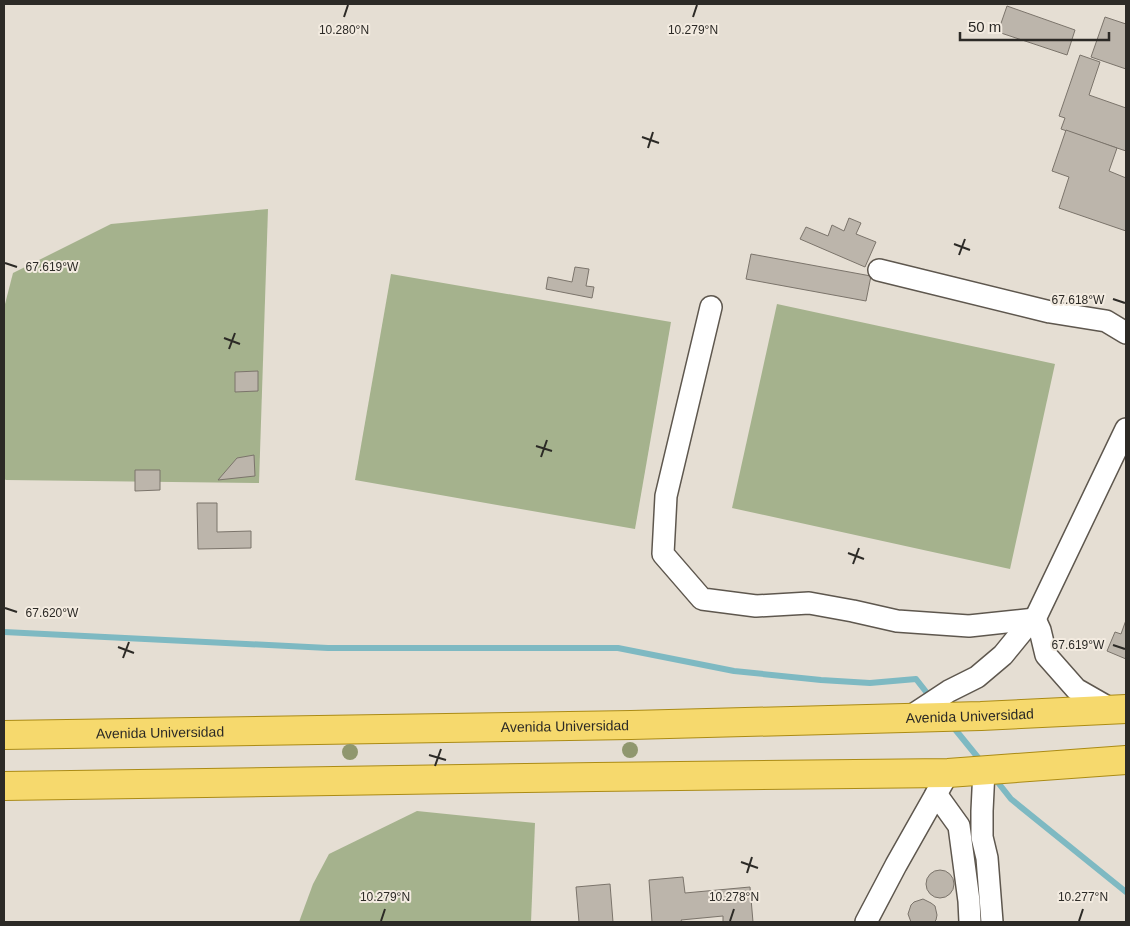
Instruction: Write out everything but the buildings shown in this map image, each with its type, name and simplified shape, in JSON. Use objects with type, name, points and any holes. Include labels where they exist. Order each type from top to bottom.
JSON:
[{"type":"main road","name":"Avenida Universidad","points":[[4,735],[621,725],[981,716],[1119,709]]},
{"type":"main road","points":[[4,786],[596,777],[942,784],[984,770],[1126,760]]},
{"type":"street","points":[[879,270],[1050,312],[1106,321],[1126,333]]},
{"type":"street","points":[[710,307],[666,496],[663,554],[702,599],[756,606],[810,602],[896,621],[969,626],[1035,619]]},
{"type":"street","points":[[908,718],[977,677],[1003,655],[1035,619],[1126,429]]},
{"type":"street","points":[[1035,619],[1040,630],[1046,655],[1076,689],[1119,709]]},
{"type":"street","points":[[984,770],[982,836],[987,858],[992,922]]},
{"type":"street","points":[[866,922],[942,784]]},
{"type":"street","points":[[942,784],[959,826],[970,922]]},
{"type":"green space","points":[[268,209],[259,483],[4,479],[4,308],[13,273],[111,224]]},
{"type":"green space","points":[[391,274],[671,322],[635,529],[355,480]]},
{"type":"green space","points":[[777,304],[1055,364],[1010,569],[732,508]]},
{"type":"green space","points":[[417,811],[535,823],[531,922],[299,922],[313,884],[329,854]]},
{"type":"waterway","points":[[4,632],[328,648],[618,648],[734,671],[870,683],[916,679],[927,693]]},
{"type":"waterway","points":[[954,728],[980,760]]},
{"type":"waterway","points":[[996,780],[1011,799],[1126,892]]}]
